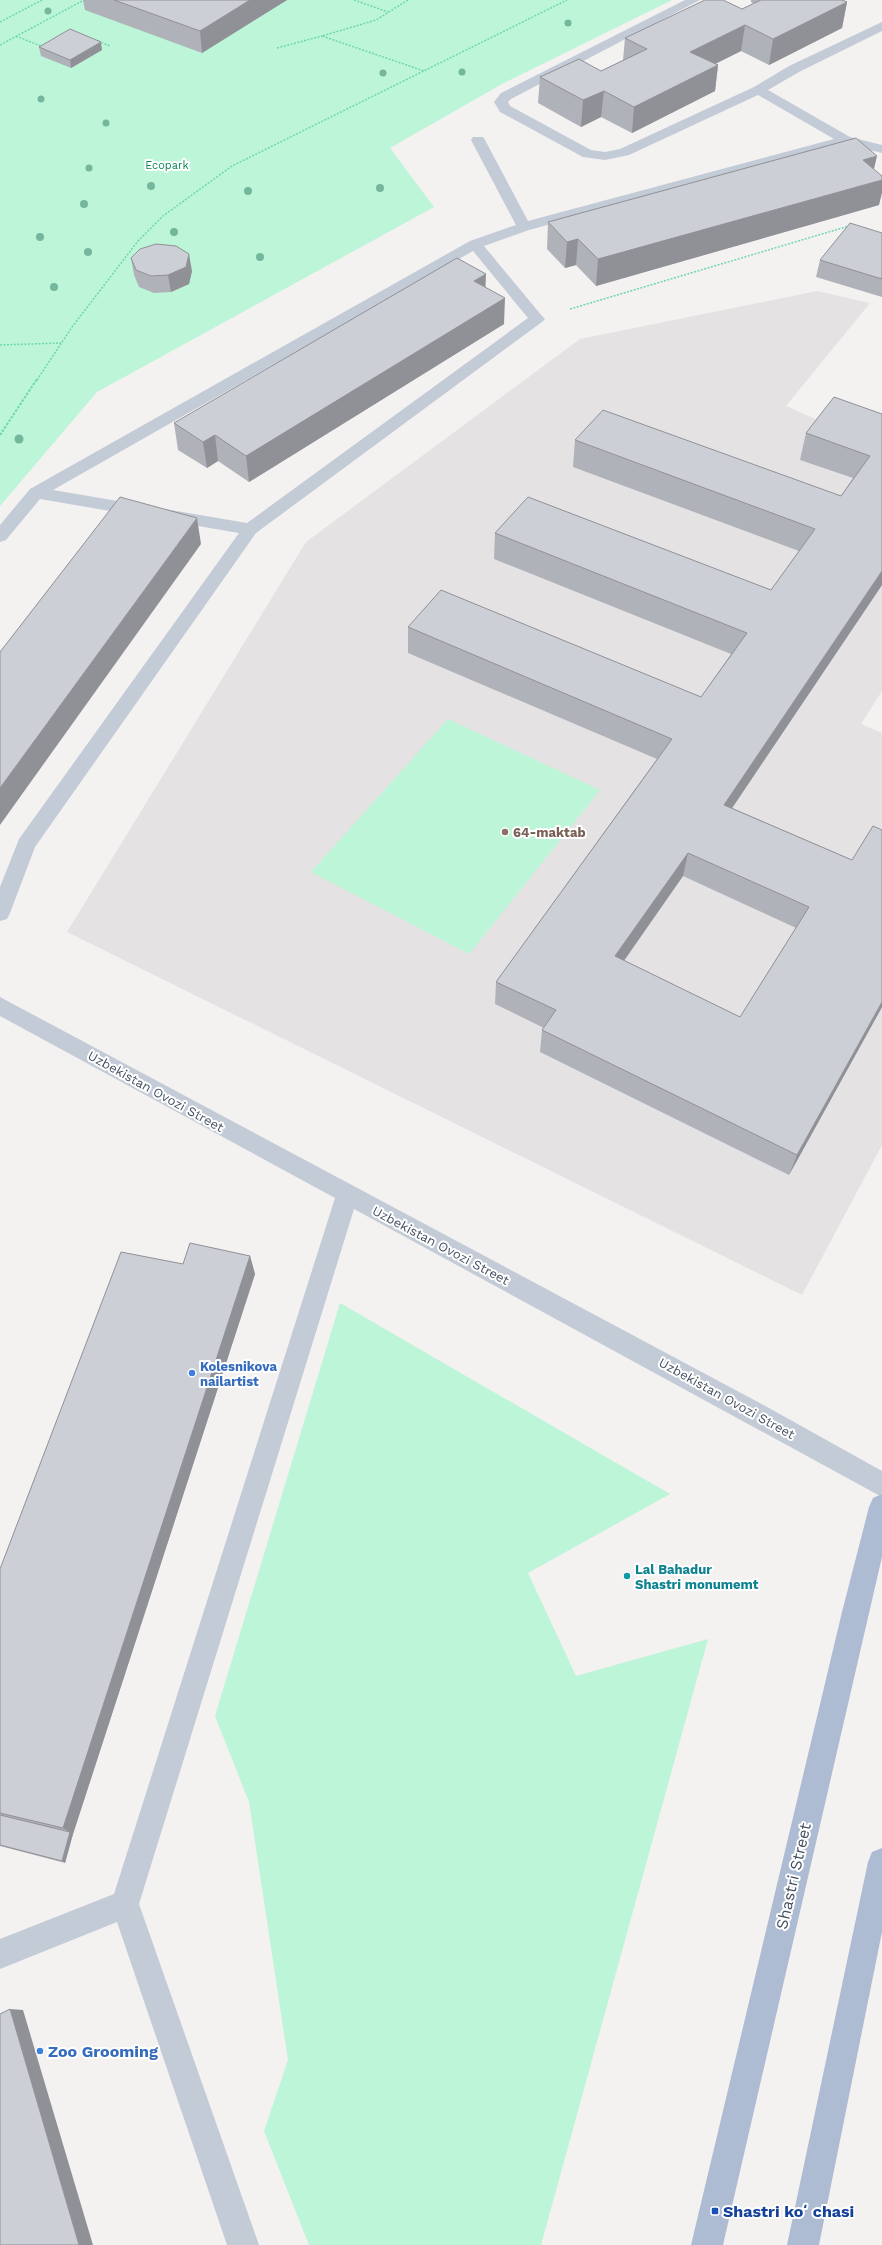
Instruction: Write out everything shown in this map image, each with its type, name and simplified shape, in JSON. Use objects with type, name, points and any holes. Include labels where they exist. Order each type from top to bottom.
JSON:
[{"type":"main road","name":"Shastri Street","points":[[707,2245],[855,1612],[882,1507]]},
{"type":"main road","points":[[803,2245],[882,1862]]},
{"type":"street","points":[[694,0],[506,96],[501,102],[505,109],[588,154],[605,156],[624,152],[759,90],[794,69],[882,26]]},
{"type":"street","points":[[759,90],[845,140],[882,149]]},
{"type":"street","points":[[478,140],[524,227]]},
{"type":"street","points":[[0,536],[36,493],[475,244],[524,227],[845,140]]},
{"type":"street","points":[[0,913],[26,844],[250,529],[537,319],[475,244]]},
{"type":"street","points":[[36,493],[250,529]]},
{"type":"street","name":"Uzbekistan Ovozi Street","points":[[0,1006],[347,1195],[753,1412],[882,1485]]},
{"type":"street","points":[[243,2245],[125,1904],[347,1195]]},
{"type":"street","points":[[0,1954],[125,1904]]},
{"type":"path","points":[[0,22],[42,0]]},
{"type":"path","points":[[0,45],[84,0]]},
{"type":"path","points":[[354,0],[389,12]]},
{"type":"path","points":[[277,48],[376,20],[408,0]]},
{"type":"path","points":[[0,435],[61,343],[138,241],[163,216],[232,166],[567,0]]},
{"type":"path","points":[[16,36],[47,48],[43,51]]},
{"type":"path","points":[[322,36],[425,71]]},
{"type":"path","points":[[96,41],[110,46]]},
{"type":"path","points":[[537,319],[855,225]]},
{"type":"path","points":[[0,346],[61,343]]},
{"type":"shaded area","name":"64-maktab","points":[[817,291],[870,303],[786,406],[827,424],[882,443],[882,691],[861,724],[882,733],[882,1145],[802,1295],[67,932],[306,542],[580,339]]},
{"type":"green space","name":"Ecopark","points":[[0,0],[672,0],[502,84],[390,148],[434,207],[97,392],[0,506]]},
{"type":"green space","points":[[448,719],[600,790],[469,954],[311,872]]},
{"type":"green space","points":[[340,1303],[670,1494],[528,1573],[576,1676],[708,1639],[541,2245],[309,2245],[264,2131],[288,2060],[249,1802],[215,1716]]},
{"type":"building","points":[[114,0],[250,0],[200,31]]},
{"type":"building","points":[[705,0],[723,0],[742,9],[761,0],[842,0],[847,2],[773,39],[745,25],[690,52],[718,65],[634,107],[604,91],[583,100],[540,77],[579,59],[601,71],[647,49],[625,38]]},
{"type":"building","points":[[70,29],[101,42],[70,60],[39,47]]},
{"type":"building","points":[[856,138],[877,156],[863,160],[882,176],[882,180],[598,259],[578,239],[567,242],[548,222]]},
{"type":"building","points":[[850,223],[882,233],[882,279],[820,260]]},
{"type":"building","points":[[156,244],[176,246],[189,254],[186,267],[168,275],[151,276],[136,270],[131,258],[140,249]]},
{"type":"building","points":[[457,258],[486,274],[474,281],[505,298],[246,456],[215,435],[203,442],[174,423]]},
{"type":"building","points":[[834,397],[882,414],[882,571],[724,805],[852,860],[873,826],[882,830],[882,1002],[797,1155],[542,1030],[556,1010],[496,982],[672,739],[408,627],[441,590],[701,697],[747,633],[495,533],[528,497],[771,590],[815,529],[575,440],[603,410],[841,496],[870,456],[806,433]],"holes":[[[688,853],[809,907],[740,1017],[615,956]]]},
{"type":"building","points":[[120,497],[197,518],[0,788],[0,652]]},
{"type":"building","points":[[190,1243],[250,1256],[63,1828],[0,1813],[0,1569],[121,1252],[183,1264]]},
{"type":"building","points":[[0,1815],[70,1832],[62,1861],[0,1845]]},
{"type":"building","points":[[10,2009],[79,2245],[0,2245],[0,2014]]},
{"type":"place","name":"64-maktab","points":[[505,832]]},
{"type":"place","name":"Kolesnikova nailartist","points":[[192,1373]]},
{"type":"place","name":"Lal Bahadur Shastri monumemt","points":[[627,1576]]},
{"type":"place","name":"Zoo Grooming","points":[[40,2051]]},
{"type":"place","name":"Shastri koʻchasi","points":[[715,2211]]}]
